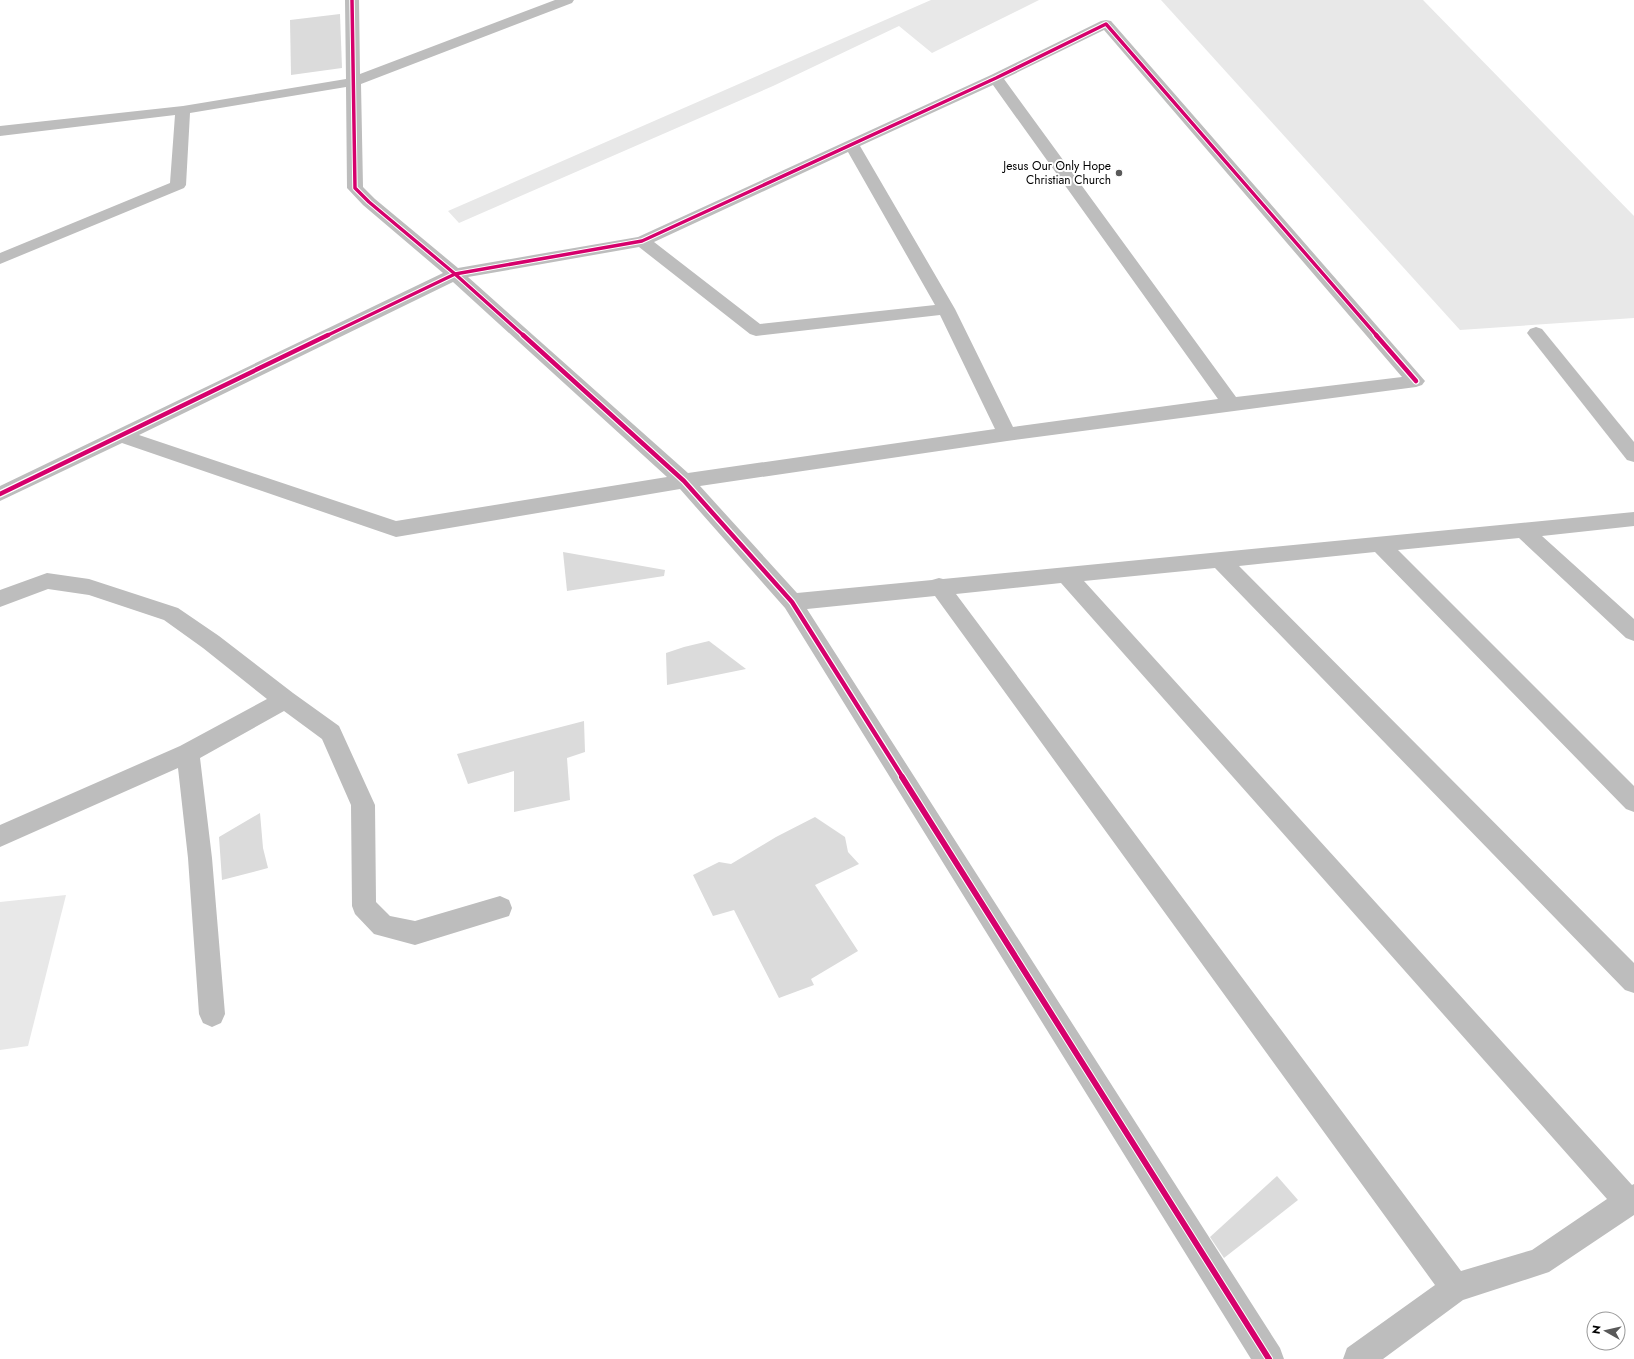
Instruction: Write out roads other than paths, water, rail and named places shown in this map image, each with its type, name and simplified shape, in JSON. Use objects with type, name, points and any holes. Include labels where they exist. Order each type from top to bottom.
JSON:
[{"type":"street","points":[[352,0],[355,188],[369,202],[454,274],[684,481],[792,602],[1269,1359]]},
{"type":"street","points":[[0,132],[183,110],[353,82],[541,5],[567,0]]},
{"type":"street","points":[[0,494],[454,274],[642,241],[996,78],[1106,24],[1416,381],[1007,434],[684,481],[396,529],[121,436]]},
{"type":"street","points":[[996,78],[1231,404]]},
{"type":"street","points":[[0,259],[178,185],[183,110]]},
{"type":"street","points":[[852,145],[946,309],[1007,434]]},
{"type":"street","points":[[642,241],[756,330],[946,309]]},
{"type":"street","points":[[1536,333],[1634,455]]},
{"type":"street","points":[[792,602],[939,586],[1067,576],[1634,519]]},
{"type":"street","points":[[1524,531],[1634,632]]},
{"type":"street","points":[[1380,544],[1634,802]]},
{"type":"street","points":[[1220,560],[1634,981]]},
{"type":"street","points":[[1067,576],[1631,1200],[1539,1262],[1455,1288],[1358,1359]]},
{"type":"street","points":[[0,598],[47,581],[89,587],[171,614],[211,642],[331,734],[363,805],[364,906],[383,926],[415,933],[500,908]]},
{"type":"street","points":[[939,586],[1455,1288]]},
{"type":"street","points":[[0,836],[188,753],[285,700]]},
{"type":"street","points":[[188,753],[200,858],[212,1014]]},
{"type":"place","name":"Jesus Our Only Hope Christian Church","points":[[1119,173]]}]
